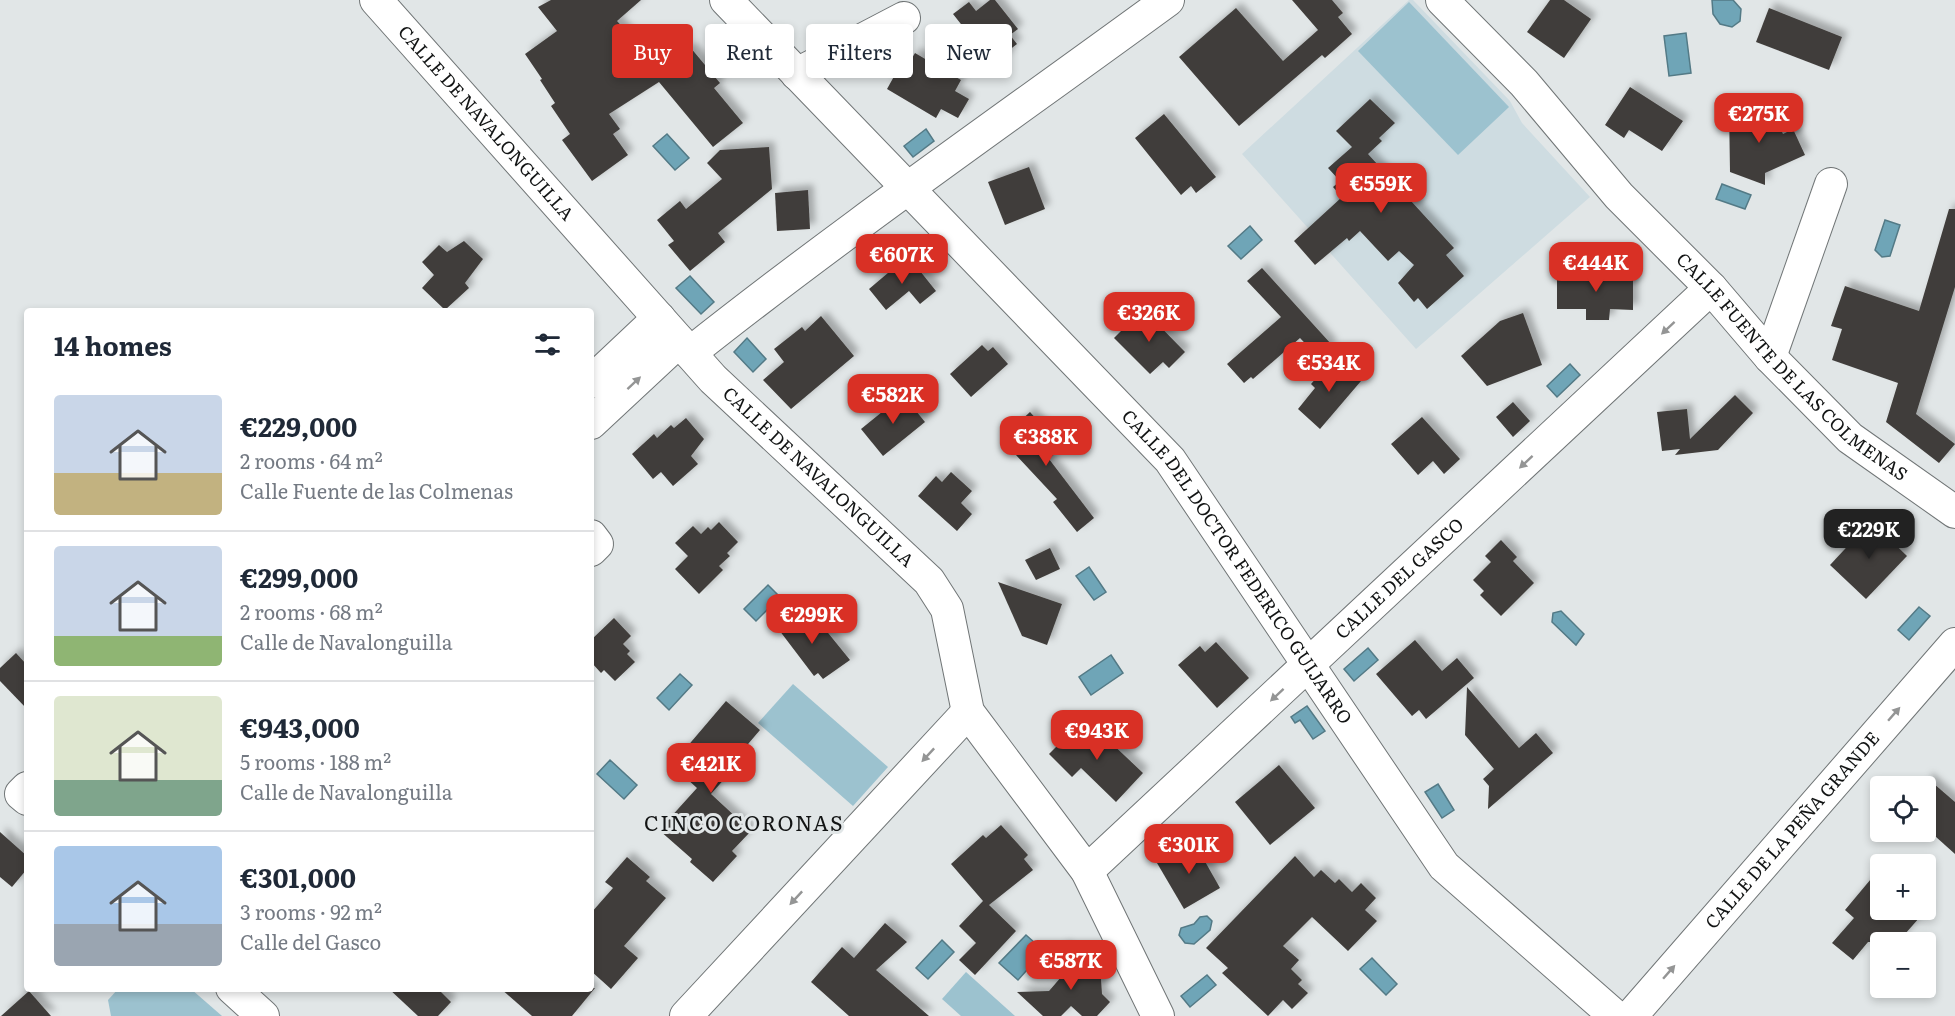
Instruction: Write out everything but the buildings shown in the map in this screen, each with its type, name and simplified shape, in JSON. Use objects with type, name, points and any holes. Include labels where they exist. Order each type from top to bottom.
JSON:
[{"type":"street","name":"CALLE DE NAVALONGUILLA","points":[[376,0],[713,379],[929,581],[947,609],[968,712],[1087,871],[1157,1016]]},
{"type":"street","name":"CALLE DEL DOCTOR FEDERICO GUIJARRO","points":[[726,0],[1170,459],[1444,866],[1615,1016]]},
{"type":"street","points":[[594,380],[676,337],[814,255],[909,190],[1168,0]]},
{"type":"street","name":"CALLE FUENTE DE LAS COLMENAS","points":[[1442,0],[1524,83],[1619,196],[1711,288],[1770,357],[1850,438],[1955,512]]},
{"type":"street","points":[[797,74],[904,18]]},
{"type":"street","points":[[1770,357],[1831,184]]},
{"type":"street","name":"CALLE DEL GASCO","points":[[1087,871],[1711,288]]},
{"type":"street","points":[[594,420],[676,337]]},
{"type":"street","name":"CALLE DE LA PEÑA GRANDE","points":[[1630,1016],[1955,644]]},
{"type":"street","points":[[686,1016],[968,712]]},
{"type":"street","points":[[236,992],[263,1016]]},
{"type":"shaded area","points":[[1409,0],[1413,0],[1510,101],[1522,123],[1590,197],[1416,349],[1242,154]]},
{"type":"shaded area","points":[[1712,0],[1733,0],[1741,9],[1740,21],[1732,27],[1720,24],[1713,14]]},
{"type":"shaded area","points":[[1409,2],[1509,107],[1458,155],[1358,51]]},
{"type":"shaded area","points":[[1686,33],[1691,73],[1669,76],[1664,36]]},
{"type":"shaded area","points":[[926,129],[934,141],[913,157],[904,146]]},
{"type":"shaded area","points":[[667,134],[689,158],[675,170],[653,146]]},
{"type":"shaded area","points":[[1722,184],[1751,195],[1745,209],[1716,199]]},
{"type":"shaded area","points":[[1885,220],[1900,225],[1890,256],[1882,257],[1875,250]]},
{"type":"shaded area","points":[[1250,226],[1262,240],[1241,259],[1228,246]]},
{"type":"shaded area","points":[[690,276],[714,302],[701,314],[676,288]]},
{"type":"shaded area","points":[[747,338],[766,359],[753,372],[734,352]]},
{"type":"shaded area","points":[[1570,364],[1580,375],[1557,397],[1547,386]]},
{"type":"shaded area","points":[[1089,567],[1106,592],[1094,600],[1076,576]]},
{"type":"shaded area","points":[[768,585],[780,597],[756,621],[744,609]]},
{"type":"shaded area","points":[[1919,607],[1930,616],[1909,640],[1898,630]]},
{"type":"shaded area","points":[[1561,611],[1584,634],[1576,645],[1552,622],[1553,613]]},
{"type":"shaded area","points":[[1368,648],[1378,660],[1354,681],[1344,669]]},
{"type":"shaded area","points":[[1111,655],[1123,673],[1091,695],[1079,677]]},
{"type":"shaded area","points":[[680,674],[692,685],[669,710],[657,698]]},
{"type":"shaded area","points":[[793,684],[888,767],[853,806],[758,723]]},
{"type":"shaded area","points":[[1307,706],[1325,731],[1313,739],[1300,720],[1295,723],[1291,717]]},
{"type":"shaded area","points":[[610,760],[637,785],[624,799],[597,774]]},
{"type":"shaded area","points":[[1438,784],[1454,810],[1442,818],[1425,792]]},
{"type":"shaded area","points":[[1207,916],[1212,921],[1210,930],[1194,944],[1185,943],[1179,935],[1181,928],[1194,924],[1200,917]]},
{"type":"shaded area","points":[[1026,935],[1044,951],[1018,980],[999,963]]},
{"type":"shaded area","points":[[942,940],[954,952],[928,979],[916,968]]},
{"type":"shaded area","points":[[1372,958],[1397,984],[1386,995],[1360,969]]},
{"type":"shaded area","points":[[966,972],[1015,1016],[961,1016],[942,999]]},
{"type":"shaded area","points":[[1207,975],[1216,985],[1190,1007],[1181,996]]},
{"type":"shaded area","points":[[115,992],[194,992],[222,1016],[111,1016],[108,1000]]},
{"type":"district","name":"CINCO CORONAS","points":[[744,824]]}]
